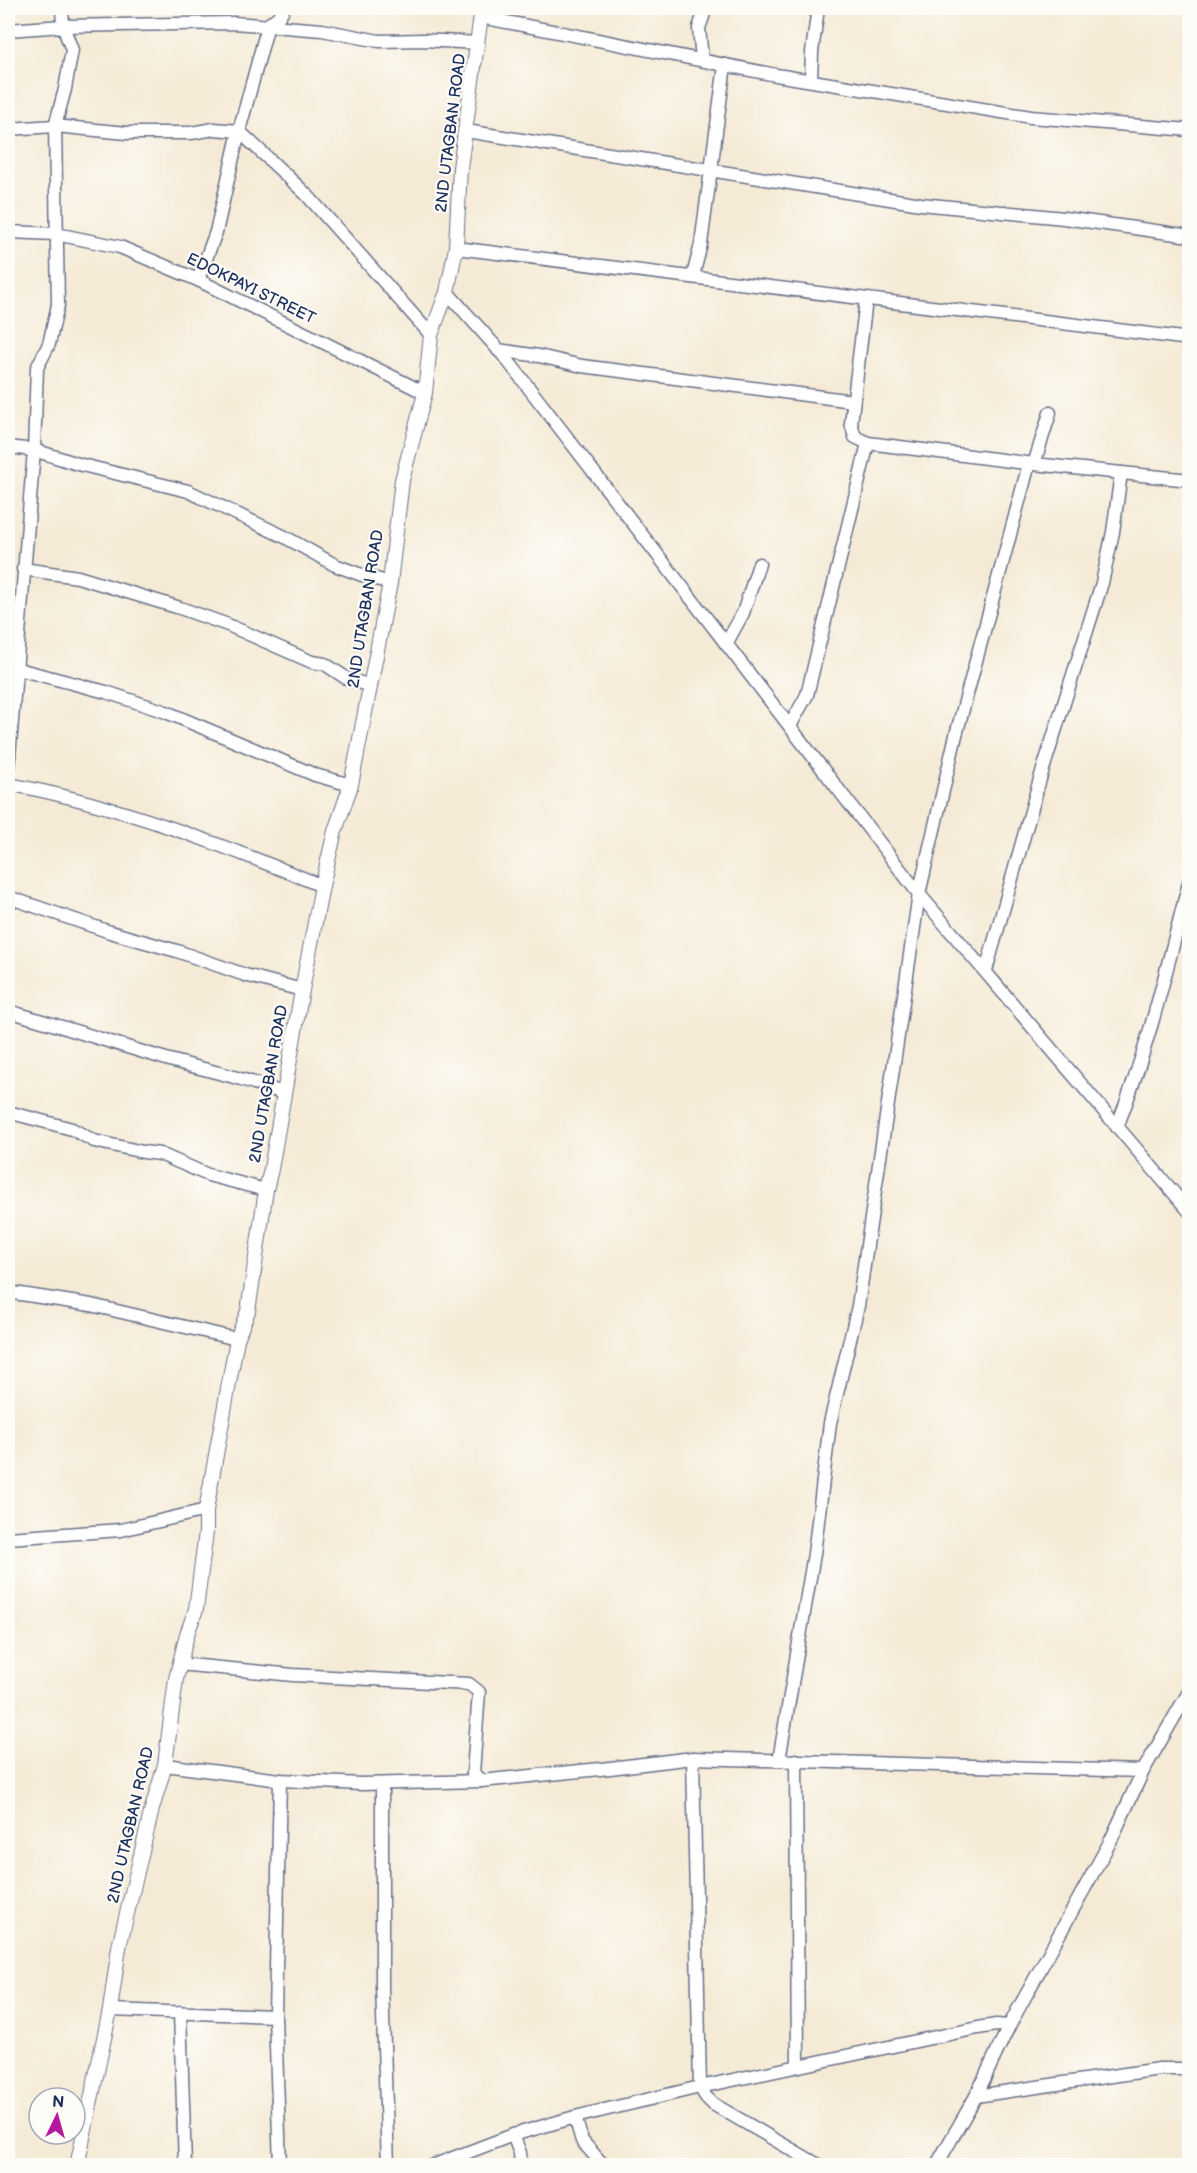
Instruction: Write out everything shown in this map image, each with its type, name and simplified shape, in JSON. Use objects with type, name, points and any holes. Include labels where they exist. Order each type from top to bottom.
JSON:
[{"type":"street","points":[[8,770],[11,667],[34,450],[37,368],[49,344],[58,305],[55,126],[72,50],[63,26],[62,8]]},
{"type":"street","points":[[198,280],[216,232],[239,131],[268,25],[279,16],[284,8]]},
{"type":"street","points":[[702,60],[699,28],[706,8]]},
{"type":"street","points":[[811,80],[818,8]]},
{"type":"street","points":[[481,12],[702,60],[1031,117],[1190,130]]},
{"type":"street","name":"2ND UTAGBAN ROAD","points":[[77,2166],[110,2010],[119,1947],[152,1809],[165,1765],[179,1664],[196,1609],[206,1532],[206,1510],[237,1339],[248,1311],[266,1190],[302,990],[335,831],[351,785],[390,583],[402,480],[425,393],[431,335],[447,292],[456,248],[460,168],[481,12]]},
{"type":"street","points":[[8,30],[63,26],[234,23],[322,30],[379,41],[423,40],[478,43]]},
{"type":"street","points":[[693,276],[701,244],[725,64]]},
{"type":"street","points":[[8,129],[55,126],[127,133],[191,133],[214,129],[239,131],[307,195],[431,335]]},
{"type":"street","points":[[466,131],[921,204],[1064,218],[1190,236]]},
{"type":"street","name":"EDOKPAYI STREET","points":[[8,232],[56,234],[120,247],[198,280],[425,393]]},
{"type":"street","points":[[456,248],[1190,339]]},
{"type":"street","points":[[447,292],[498,350],[919,894],[1187,1209]]},
{"type":"street","points":[[866,300],[851,423],[855,436],[868,443],[1031,464],[1190,480]]},
{"type":"street","points":[[498,350],[582,366],[854,401]]},
{"type":"street","points":[[779,1760],[814,1554],[830,1423],[858,1306],[919,894],[956,735],[1031,464],[1050,413]]},
{"type":"street","points":[[790,726],[807,695],[868,443]]},
{"type":"street","points":[[8,447],[34,450],[78,464],[188,491],[285,537],[335,565],[390,583]]},
{"type":"street","points":[[987,967],[1040,779],[1102,583],[1113,532],[1121,473]]},
{"type":"street","points":[[726,644],[743,613],[759,564]]},
{"type":"street","points":[[23,569],[78,577],[180,608],[228,625],[312,662],[325,664],[346,678],[370,687]]},
{"type":"street","points":[[11,667],[106,692],[166,712],[315,775],[351,785]]},
{"type":"street","points":[[8,784],[100,806],[237,851],[322,886]]},
{"type":"street","points":[[1117,1127],[1131,1092],[1155,1017],[1190,879]]},
{"type":"street","points":[[8,897],[245,975],[302,990]]},
{"type":"street","points":[[8,1011],[284,1094]]},
{"type":"street","points":[[8,1112],[72,1129],[94,1141],[160,1154],[208,1175],[266,1190]]},
{"type":"street","points":[[1187,1209],[1190,1188]]},
{"type":"street","points":[[8,1292],[91,1305],[237,1339]]},
{"type":"street","points":[[8,1538],[121,1530],[206,1510]]},
{"type":"street","points":[[179,1664],[293,1675],[469,1683],[479,1692],[473,1773],[481,1780]]},
{"type":"street","points":[[936,2166],[976,2096],[1009,2026],[1111,1840],[1143,1771],[1190,1690]]},
{"type":"street","points":[[693,1758],[700,2087],[714,2104],[820,2166]]},
{"type":"street","points":[[165,1765],[280,1780],[382,1784],[481,1780],[693,1758],[1143,1771]]},
{"type":"street","points":[[796,1760],[798,2066]]},
{"type":"street","points":[[280,1780],[275,2016],[280,2166]]},
{"type":"street","points":[[382,1784],[382,1985],[388,2166]]},
{"type":"street","points":[[110,2010],[275,2016]]},
{"type":"street","points":[[180,2012],[185,2166]]},
{"type":"street","points":[[432,2166],[513,2135],[575,2117],[700,2087],[978,2028],[996,2025],[1009,2026]]},
{"type":"street","points":[[976,2096],[1159,2069],[1190,2069]]},
{"type":"street","points":[[575,2117],[582,2141],[604,2166]]},
{"type":"street","points":[[513,2135],[520,2153],[521,2166]]}]
